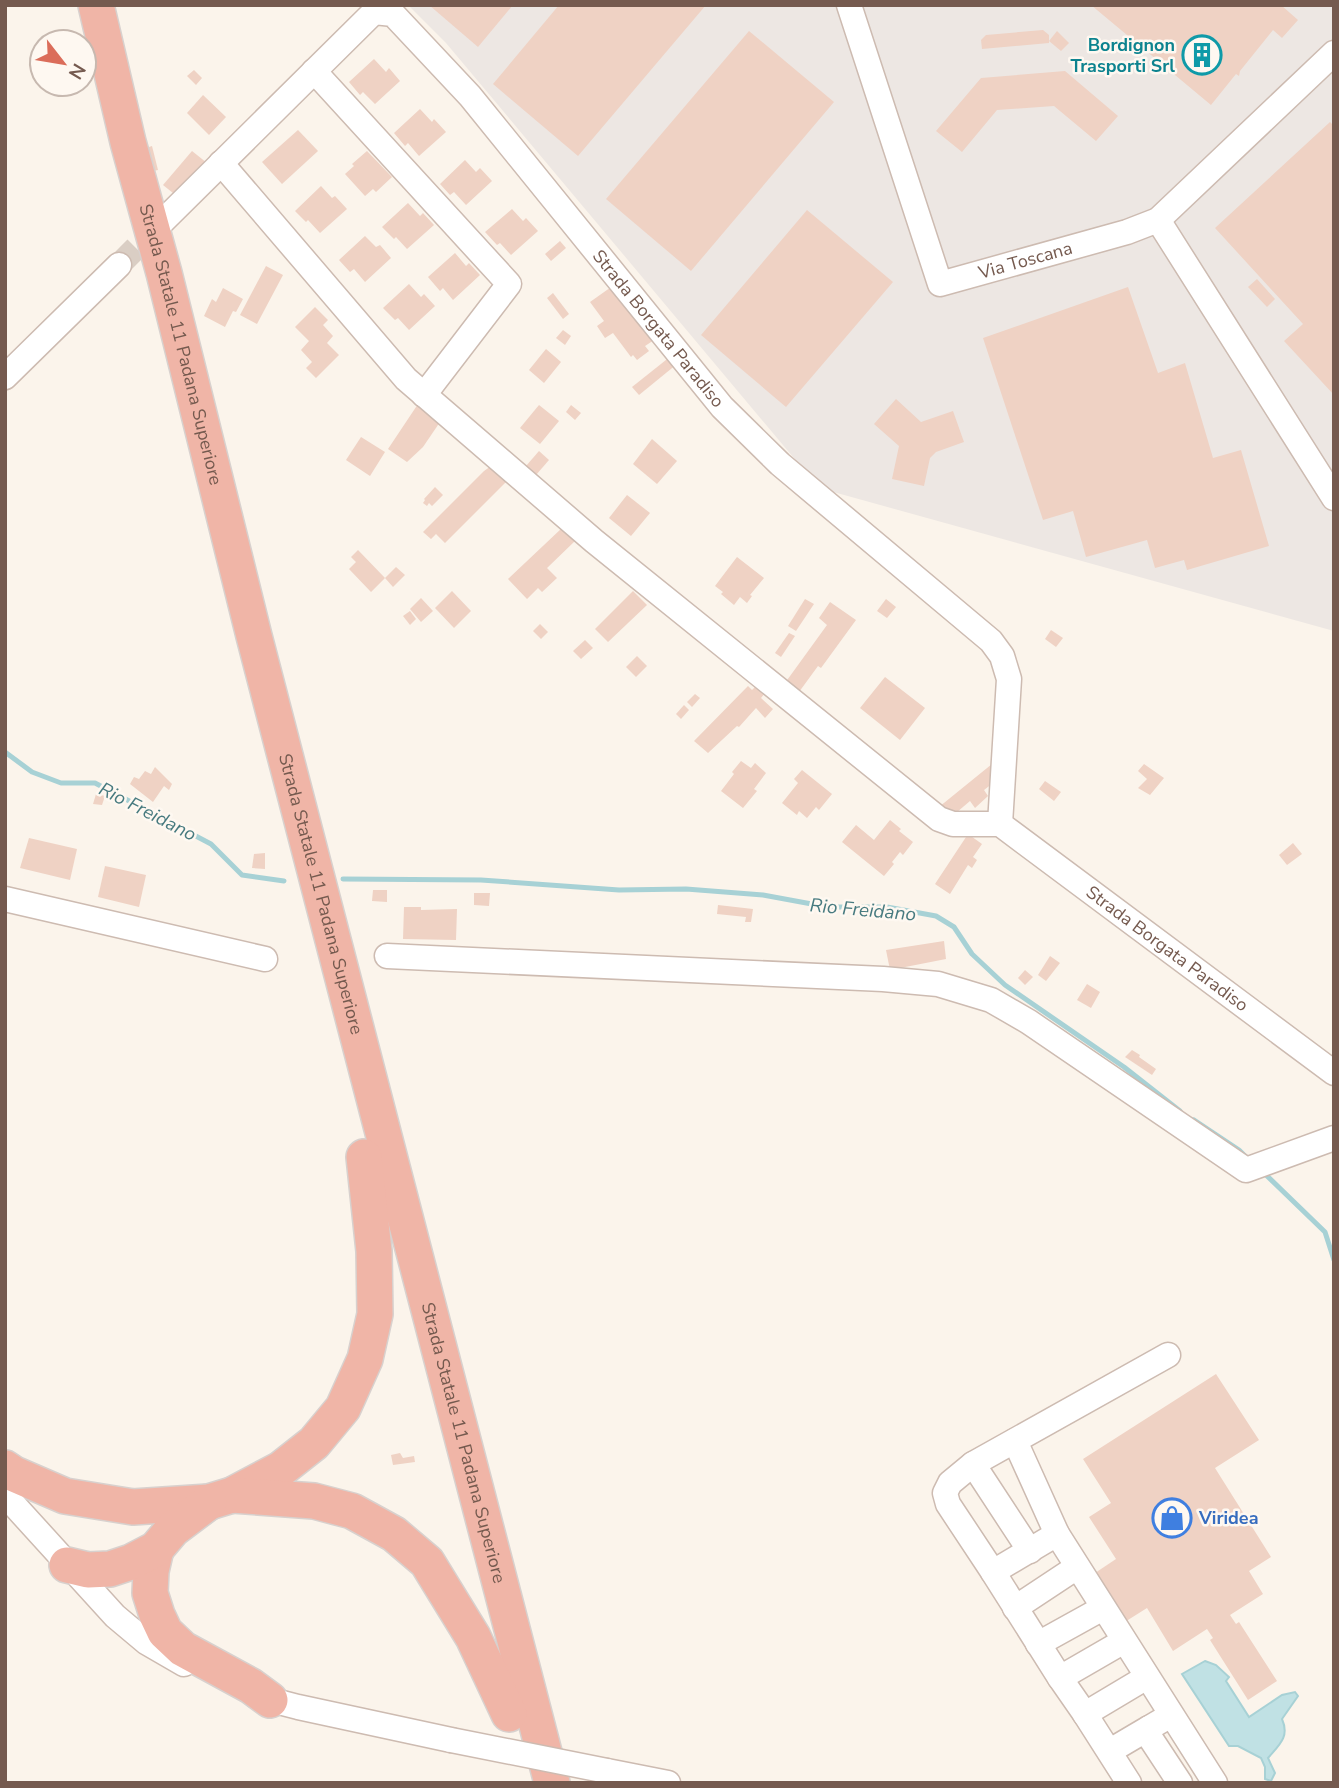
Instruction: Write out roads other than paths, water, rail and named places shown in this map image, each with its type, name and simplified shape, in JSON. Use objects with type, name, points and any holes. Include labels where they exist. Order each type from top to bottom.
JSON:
[{"type":"highway","name":"Strada Statale 11 Padana Superiore","points":[[74,5],[80,28]]},
{"type":"highway","name":"Strada Statale 11 Padana Superiore","points":[[96,5],[128,142],[164,273],[261,663],[552,1783]]},
{"type":"highway","name":"Strada Statale 11 Padana Superiore","points":[[97,98],[365,1157],[440,1433],[527,1783]]},
{"type":"highway","points":[[67,1565],[89,1570],[110,1569],[156,1549],[173,1529],[220,1498],[281,1469],[314,1443],[343,1408],[365,1359],[375,1314],[374,1251],[365,1157]]},
{"type":"highway","points":[[5,1468],[65,1496],[133,1507],[220,1498],[314,1501],[352,1511],[394,1534],[427,1562],[473,1637],[509,1714]]},
{"type":"highway","points":[[156,1549],[150,1592],[165,1632],[183,1649],[251,1686],[270,1700]]},
{"type":"street","name":"Via Toscana","points":[[849,5],[940,284],[1127,232],[1158,220],[1334,53]]},
{"type":"street","name":"Strada Borgata Paradiso","points":[[163,221],[374,12],[393,14],[470,96],[722,407],[780,464],[991,641],[1002,656],[1009,679],[1000,824],[1334,1073]]},
{"type":"street","points":[[314,71],[509,284],[424,395]]},
{"type":"street","points":[[221,163],[406,379],[594,541],[939,819],[953,824],[1000,824]]},
{"type":"street","points":[[1158,220],[1334,498]]},
{"type":"street","points":[[5,377],[119,265]]},
{"type":"street","points":[[5,899],[265,958]]},
{"type":"street","points":[[387,956],[869,978],[938,984],[991,1000],[1029,1022],[1246,1170],[1334,1138]]},
{"type":"street","points":[[1129,1783],[948,1504],[945,1493],[950,1483],[973,1464],[1168,1355]]},
{"type":"street","points":[[1015,1441],[1057,1534],[1215,1783]]},
{"type":"street","points":[[973,1464],[1030,1551]]},
{"type":"street","points":[[5,1495],[115,1616],[146,1642],[212,1679],[270,1700],[668,1783]]},
{"type":"street","points":[[993,1572],[1057,1534]]},
{"type":"street","points":[[1015,1608],[1077,1567]]},
{"type":"street","points":[[1038,1644],[1103,1608]]},
{"type":"street","points":[[1060,1678],[1124,1641]]},
{"type":"street","points":[[1085,1714],[1147,1677]]},
{"type":"street","points":[[1110,1752],[1171,1715]]},
{"type":"street","points":[[1149,1728],[1149,1736],[1180,1783]]},
{"type":"water","points":[[1205,1661],[1216,1665],[1229,1677],[1226,1681],[1249,1717],[1282,1695],[1295,1692],[1298,1696],[1282,1719],[1284,1736],[1268,1758],[1275,1773],[1271,1781],[1265,1779],[1265,1767],[1261,1758],[1238,1746],[1229,1746],[1182,1674]]},
{"type":"waterway","name":"Rio Freidano","points":[[5,752],[32,772],[61,783],[95,783],[211,844],[242,875],[284,881]]},
{"type":"waterway","name":"Rio Freidano","points":[[343,879],[481,880],[619,890],[686,889],[763,895],[828,907],[887,907],[936,916],[954,927],[972,954],[1005,985],[1124,1067],[1180,1111]]},
{"type":"waterway","name":"Rio Freidano","points":[[1194,1120],[1246,1157]]},
{"type":"waterway","name":"Rio Freidano","points":[[1264,1173],[1325,1232],[1334,1260]]},
{"type":"tunnel","points":[[119,265],[161,223]]},
{"type":"place","name":"Bordignon Trasporti Srl","points":[[1202,55]]},
{"type":"place","name":"Viridea","points":[[1172,1518]]}]
